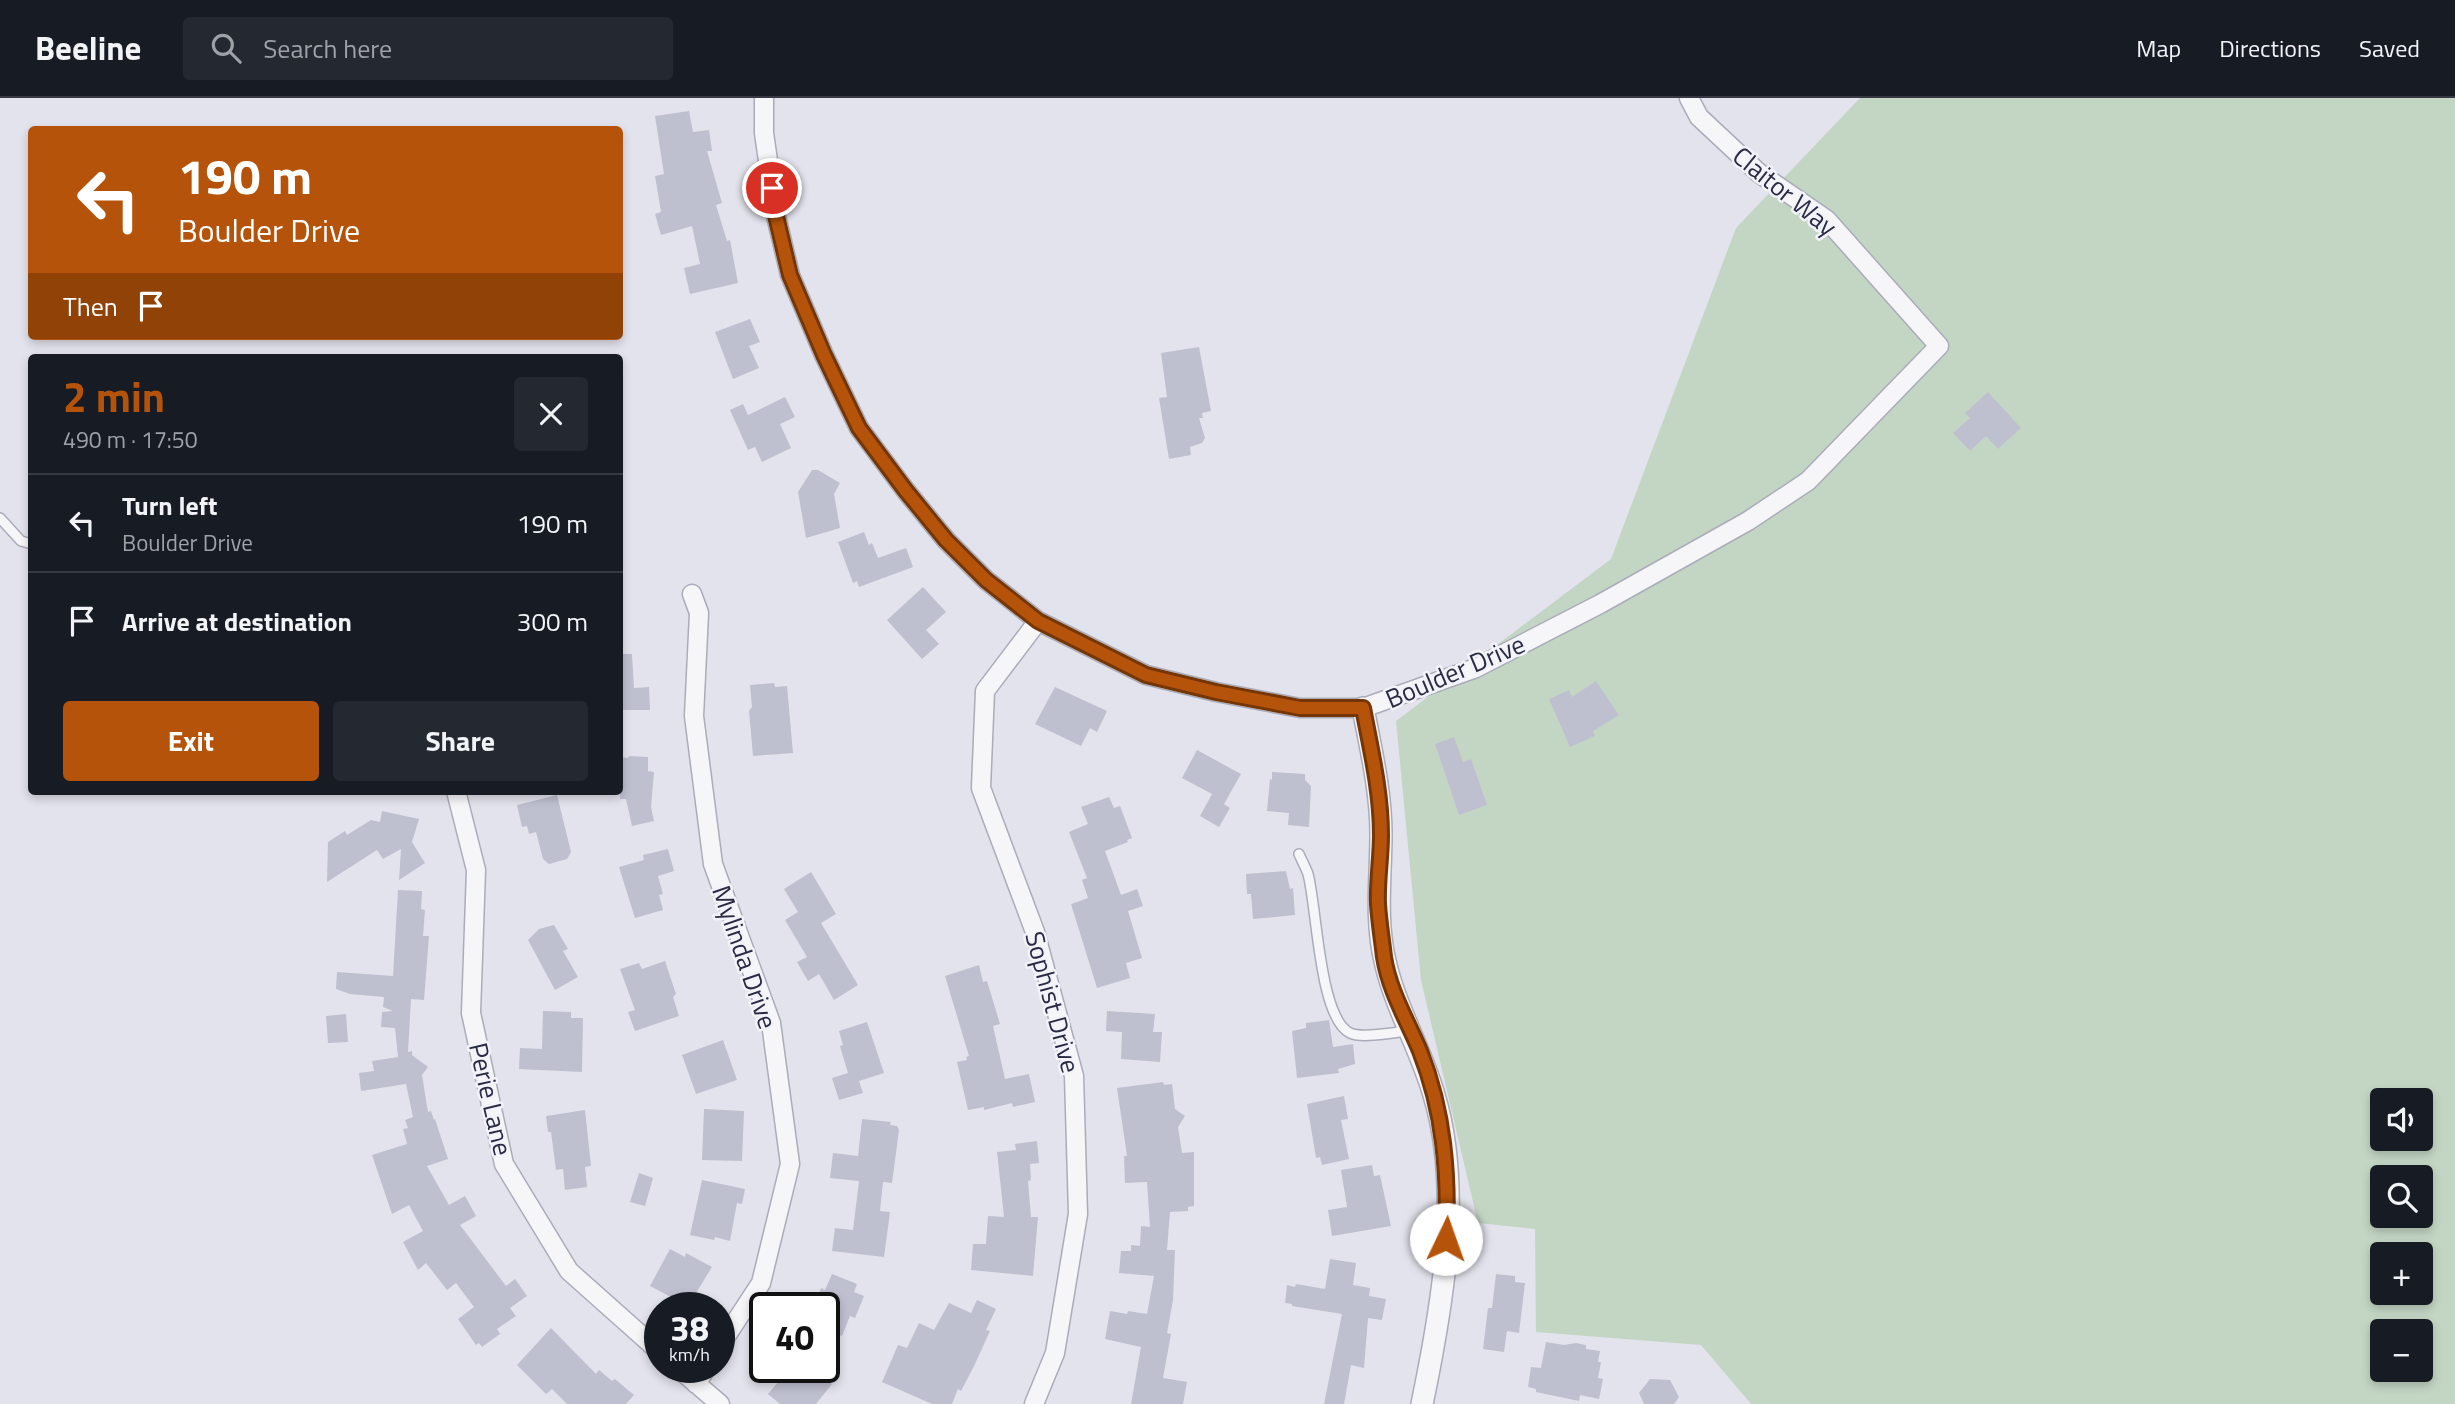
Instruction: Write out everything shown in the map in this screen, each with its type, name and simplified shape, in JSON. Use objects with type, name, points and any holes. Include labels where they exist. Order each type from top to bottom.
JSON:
[{"type":"street","name":"Boulder Drive","points":[[764,98],[764,133],[776,216],[790,275],[859,428],[906,491],[946,540],[986,580],[1038,621],[1146,675],[1216,692],[1300,708],[1363,708],[1476,668],[1600,604],[1748,521],[1808,481],[1940,346]]},
{"type":"street","name":"Claitor Way","points":[[1689,98],[1699,117],[1759,173],[1826,220],[1940,346]]},
{"type":"street","name":"Mylinda Drive","points":[[692,594],[699,613],[694,716],[713,864],[771,1023],[790,1164],[761,1283],[735,1323]]},
{"type":"street","name":"Sophist Drive","points":[[1034,1404],[1055,1353],[1078,1214],[1074,1076],[1035,932],[981,788],[985,691],[1038,621]]},
{"type":"street","points":[[1363,708],[1376,774],[1381,833],[1378,902],[1385,960],[1399,1008],[1435,1097],[1445,1151],[1448,1197],[1445,1260],[1435,1343],[1422,1404]]},
{"type":"street","name":"Perie Lane","points":[[457,795],[476,870],[471,1013],[504,1164],[569,1271],[644,1338]]},
{"type":"street","points":[[696,1384],[720,1404]]},
{"type":"lane","points":[[0,518],[20,541],[28,543]]},
{"type":"lane","points":[[1299,854],[1308,874],[1317,939],[1333,1012],[1340,1026],[1357,1035],[1410,1031]]},
{"type":"green space","points":[[1860,98],[2455,98],[2455,1404],[1751,1404],[1701,1345],[1536,1332],[1535,1229],[1478,1223],[1421,980],[1396,721],[1611,559],[1736,228]]},
{"type":"building","points":[[689,111],[693,132],[709,130],[712,151],[707,151],[722,203],[716,205],[727,241],[730,240],[738,283],[690,294],[684,268],[700,264],[692,226],[661,235],[655,214],[661,212],[655,176],[664,174],[655,116]]},
{"type":"building","points":[[750,319],[760,342],[749,346],[759,368],[733,379],[715,332]]},
{"type":"building","points":[[1199,347],[1211,411],[1202,413],[1203,418],[1199,418],[1205,438],[1202,443],[1190,447],[1191,455],[1169,459],[1159,398],[1167,397],[1161,353]]},
{"type":"building","points":[[1988,392],[2021,428],[1998,449],[1986,436],[1970,451],[1953,433],[1970,418],[1965,413]]},
{"type":"building","points":[[785,397],[795,417],[780,424],[791,448],[762,462],[755,447],[748,450],[730,410],[743,404],[748,415]]},
{"type":"building","points":[[812,470],[818,470],[840,483],[834,494],[840,528],[806,538],[798,492]]},
{"type":"building","points":[[864,532],[878,558],[906,548],[913,567],[859,587],[857,581],[853,583],[838,542]]},
{"type":"building","points":[[923,587],[946,612],[926,630],[939,644],[922,659],[887,620]]},
{"type":"building","points":[[623,654],[632,654],[634,688],[649,687],[650,710],[623,710]]},
{"type":"building","points":[[1596,681],[1619,715],[1593,731],[1595,736],[1570,747],[1549,699],[1569,690],[1572,697]]},
{"type":"building","points":[[774,683],[775,687],[787,686],[793,753],[753,756],[750,685]]},
{"type":"building","points":[[1055,687],[1107,711],[1097,732],[1090,728],[1081,746],[1035,724]]},
{"type":"building","points":[[1454,737],[1463,762],[1471,759],[1487,805],[1459,815],[1435,744]]},
{"type":"building","points":[[1197,750],[1241,774],[1224,804],[1230,808],[1219,827],[1200,816],[1212,794],[1182,778]]},
{"type":"building","points":[[623,757],[648,757],[648,771],[654,772],[651,807],[654,821],[632,826],[626,799],[620,799],[620,795],[623,795]]},
{"type":"building","points":[[1272,772],[1305,774],[1305,780],[1311,786],[1309,827],[1288,825],[1289,813],[1267,811]]},
{"type":"building","points":[[557,795],[571,852],[567,859],[549,864],[543,859],[536,832],[529,834],[527,826],[522,827],[517,805]]},
{"type":"building","points":[[1109,797],[1114,808],[1120,806],[1132,838],[1105,851],[1121,895],[1137,889],[1143,906],[1128,911],[1142,958],[1126,963],[1130,978],[1097,988],[1071,904],[1088,898],[1082,880],[1087,878],[1069,832],[1088,824],[1081,807]]},
{"type":"building","points":[[382,811],[419,819],[412,842],[425,863],[399,880],[401,849],[383,859],[377,850],[327,882],[328,842],[345,831],[347,835],[371,820],[380,822]]},
{"type":"building","points":[[668,849],[674,871],[658,876],[663,894],[659,895],[663,910],[635,918],[619,867],[644,860],[643,855]]},
{"type":"building","points":[[1286,871],[1290,889],[1293,888],[1295,915],[1253,919],[1246,874]]},
{"type":"building","points":[[811,872],[836,914],[821,923],[858,985],[834,1000],[819,974],[808,981],[797,962],[807,957],[785,920],[798,912],[784,889]]},
{"type":"building","points":[[398,890],[422,891],[421,909],[425,910],[423,936],[429,936],[424,1000],[411,999],[408,1052],[412,1051],[412,1055],[428,1067],[422,1075],[428,1112],[431,1111],[435,1119],[448,1159],[427,1166],[449,1205],[465,1196],[476,1216],[460,1225],[506,1286],[515,1279],[527,1296],[510,1308],[516,1316],[497,1329],[500,1334],[482,1347],[479,1343],[476,1345],[458,1319],[474,1307],[456,1283],[447,1290],[426,1263],[418,1270],[403,1242],[423,1231],[409,1205],[392,1214],[372,1155],[407,1144],[403,1129],[408,1128],[405,1120],[413,1117],[406,1084],[361,1091],[359,1073],[374,1071],[372,1061],[398,1057],[395,1028],[381,1027],[382,1012],[393,1011],[383,1007],[384,997],[350,994],[336,989],[337,972],[393,976]]},
{"type":"building","points":[[554,925],[568,949],[563,951],[578,977],[555,990],[528,940],[539,929]]},
{"type":"building","points":[[665,961],[676,994],[673,997],[679,1016],[635,1031],[628,1012],[635,1010],[620,969],[639,963],[642,969]]},
{"type":"building","points":[[979,965],[983,982],[987,981],[1000,1024],[993,1026],[1005,1079],[1029,1074],[1035,1102],[1013,1107],[1012,1103],[984,1110],[984,1107],[968,1110],[957,1062],[967,1060],[966,1057],[969,1056],[945,976]]},
{"type":"building","points":[[543,1011],[571,1012],[571,1018],[583,1018],[582,1072],[519,1069],[520,1048],[542,1049]]},
{"type":"building","points":[[1107,1011],[1155,1014],[1153,1032],[1162,1032],[1160,1062],[1121,1059],[1122,1032],[1106,1031]]},
{"type":"building","points":[[346,1014],[348,1042],[328,1043],[326,1016]]},
{"type":"building","points":[[1329,1020],[1333,1047],[1353,1044],[1355,1064],[1338,1069],[1339,1073],[1297,1078],[1292,1031],[1306,1028],[1306,1023]]},
{"type":"building","points":[[867,1022],[884,1073],[859,1081],[863,1093],[839,1100],[832,1078],[848,1073],[840,1046],[843,1045],[839,1031]]},
{"type":"building","points":[[723,1040],[737,1080],[696,1094],[682,1055]]},
{"type":"building","points":[[1163,1082],[1164,1085],[1172,1084],[1175,1109],[1185,1116],[1178,1127],[1182,1153],[1194,1152],[1194,1206],[1188,1207],[1188,1211],[1170,1212],[1167,1250],[1175,1250],[1173,1300],[1167,1333],[1171,1334],[1163,1378],[1187,1382],[1183,1404],[1131,1404],[1141,1347],[1105,1339],[1110,1311],[1147,1314],[1154,1276],[1119,1273],[1121,1251],[1131,1251],[1131,1245],[1140,1246],[1141,1226],[1150,1227],[1147,1182],[1125,1183],[1124,1156],[1127,1156],[1117,1088]]},
{"type":"building","points":[[1344,1096],[1348,1119],[1341,1120],[1349,1159],[1322,1165],[1320,1157],[1316,1158],[1307,1104]]},
{"type":"building","points":[[704,1109],[744,1111],[742,1161],[702,1160]]},
{"type":"building","points":[[585,1110],[591,1166],[585,1167],[587,1187],[565,1190],[563,1169],[556,1170],[546,1116]]},
{"type":"building","points":[[862,1119],[891,1122],[890,1125],[897,1126],[899,1130],[892,1183],[883,1182],[880,1211],[890,1212],[884,1257],[832,1251],[835,1228],[853,1230],[859,1181],[830,1178],[833,1153],[858,1156]]},
{"type":"building","points":[[1037,1141],[1039,1163],[1030,1164],[1031,1180],[1028,1181],[1031,1217],[1038,1217],[1033,1276],[971,1270],[973,1244],[986,1244],[988,1216],[1004,1217],[997,1152],[1016,1150],[1015,1144]]},
{"type":"building","points":[[1372,1165],[1374,1176],[1380,1175],[1391,1226],[1332,1236],[1328,1210],[1347,1207],[1341,1170]]},
{"type":"building","points":[[639,1173],[653,1178],[645,1206],[630,1202]]},
{"type":"building","points":[[702,1180],[745,1189],[742,1204],[737,1203],[730,1241],[690,1235]]},
{"type":"building","points":[[670,1249],[685,1257],[686,1253],[712,1267],[697,1292],[661,1292],[650,1286]]},
{"type":"building","points":[[1330,1259],[1356,1263],[1353,1285],[1370,1288],[1369,1296],[1386,1299],[1382,1320],[1368,1318],[1364,1368],[1351,1365],[1344,1404],[1324,1404],[1342,1314],[1285,1303],[1287,1285],[1325,1289]]},
{"type":"building","points":[[832,1274],[857,1284],[854,1292],[864,1296],[855,1318],[850,1316],[842,1336],[840,1292],[820,1292],[821,1288],[825,1290]]},
{"type":"building","points":[[1496,1274],[1515,1276],[1515,1282],[1525,1283],[1519,1333],[1507,1331],[1504,1352],[1483,1349]]},
{"type":"building","points":[[977,1300],[996,1309],[986,1330],[990,1331],[974,1366],[961,1391],[958,1389],[952,1404],[932,1404],[882,1382],[898,1345],[907,1348],[919,1323],[934,1330],[949,1303],[971,1313]]},
{"type":"building","points":[[551,1328],[596,1374],[599,1370],[634,1395],[626,1404],[567,1404],[552,1389],[546,1394],[517,1365]]},
{"type":"building","points":[[1546,1342],[1564,1345],[1576,1343],[1586,1345],[1586,1349],[1600,1351],[1598,1378],[1603,1379],[1599,1399],[1580,1395],[1579,1401],[1536,1392],[1536,1389],[1528,1387],[1531,1367],[1541,1368]]},
{"type":"building","points":[[1650,1379],[1670,1380],[1679,1397],[1674,1404],[1644,1404],[1639,1393]]},
{"type":"building","points":[[777,1383],[832,1384],[816,1404],[780,1404],[768,1394]]},
{"type":"route","points":[[772,188],[790,275],[859,428],[946,540],[986,580],[1038,621],[1146,675],[1300,708],[1363,708],[1376,774],[1381,833],[1378,902],[1385,960],[1399,1008],[1420,1052],[1435,1097],[1445,1151],[1448,1197],[1446,1239]]}]
